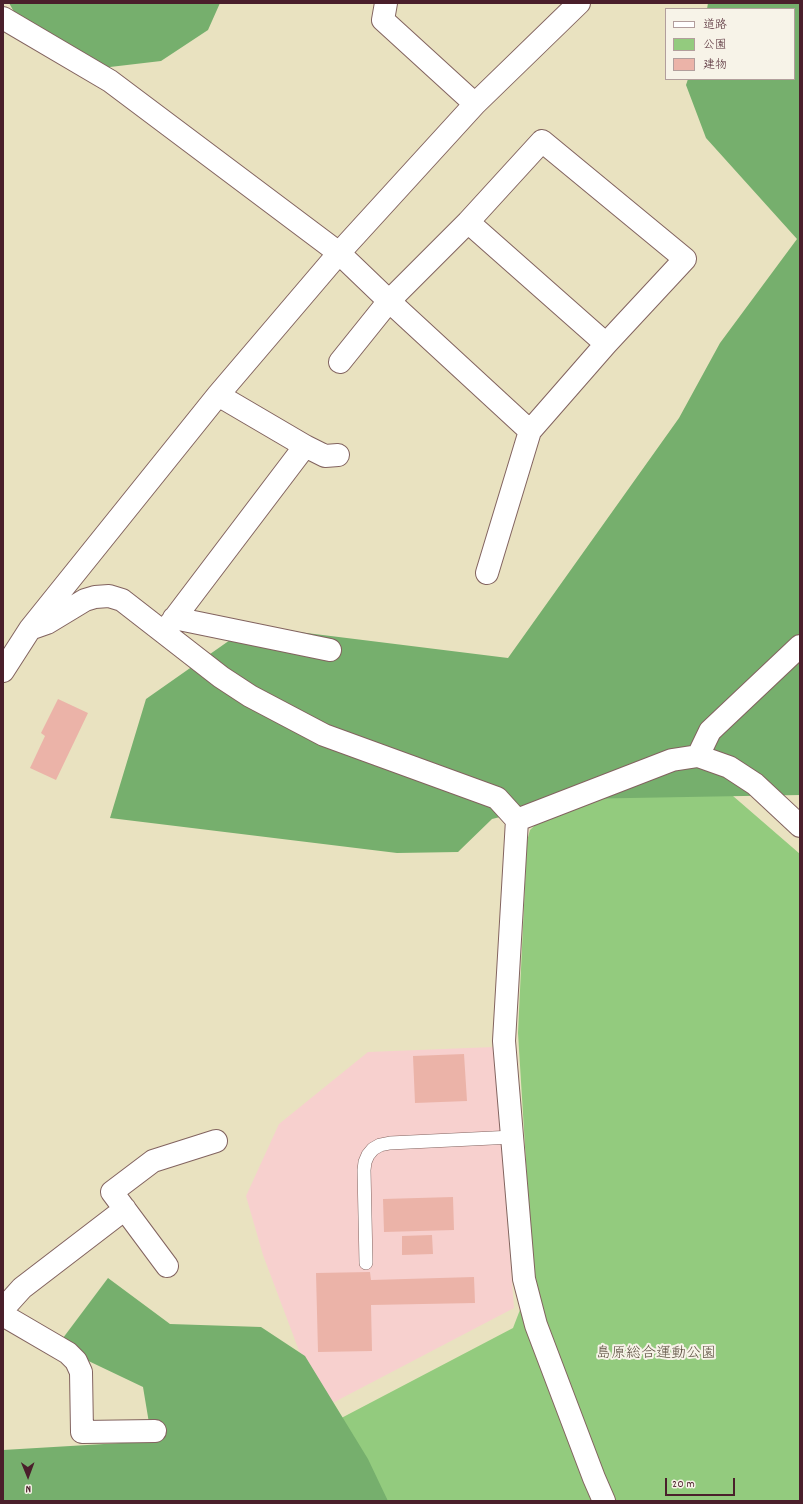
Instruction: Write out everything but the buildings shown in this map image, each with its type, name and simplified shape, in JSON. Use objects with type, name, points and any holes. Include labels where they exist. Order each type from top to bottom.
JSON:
[{"type":"street","points":[[386,3],[384,20],[475,104]]},
{"type":"street","points":[[3,670],[30,629],[218,395],[339,253],[475,104],[579,3]]},
{"type":"street","points":[[3,18],[110,81],[339,253],[530,431]]},
{"type":"street","points":[[340,362],[389,301],[468,222],[542,141],[685,259],[606,344],[530,431],[487,573]]},
{"type":"street","points":[[468,222],[606,344]]},
{"type":"street","points":[[218,395],[325,456],[338,455]]},
{"type":"street","points":[[169,625],[306,446]]},
{"type":"street","points":[[30,629],[47,622],[86,600],[95,597],[109,596],[122,600],[169,625],[222,677],[250,696],[324,735],[497,798],[517,820],[504,1041],[524,1279],[536,1325],[604,1501]]},
{"type":"street","points":[[169,625],[330,650]]},
{"type":"street","points":[[698,756],[710,731],[800,646]]},
{"type":"street","points":[[517,820],[672,760],[698,756],[729,767],[755,784],[800,826]]},
{"type":"street","points":[[167,1266],[112,1192],[153,1161],[216,1141]]},
{"type":"street","points":[[3,1309],[22,1288],[126,1209]]},
{"type":"street","points":[[3,1315],[68,1353],[76,1361],[81,1372],[82,1432],[155,1431]]},
{"type":"lane","points":[[366,1263],[364,1170],[368,1155],[373,1149],[380,1145],[390,1143],[512,1137]]},
{"type":"shaded area","points":[[494,1047],[514,1308],[321,1409],[263,1255],[246,1196],[279,1124],[368,1052]]},
{"type":"green space","points":[[9,3],[220,3],[208,30],[161,61],[110,67],[69,67],[22,26]]},
{"type":"green space","points":[[708,3],[800,3],[800,795],[573,799],[492,819],[458,852],[397,853],[110,818],[146,699],[250,626],[508,658],[679,418],[720,343],[797,239],[706,138],[686,85],[688,80],[795,80],[795,8],[707,8]]},
{"type":"green space","name":"島原総合運動公園","points":[[679,765],[718,783],[800,854],[800,1501],[366,1501],[328,1425],[513,1328],[533,1276],[518,1033],[527,841],[530,830],[539,821]]},
{"type":"green space","points":[[108,1278],[170,1324],[261,1327],[305,1356],[368,1459],[388,1501],[3,1501],[3,1450],[121,1443],[149,1423],[143,1387],[57,1346]]}]
